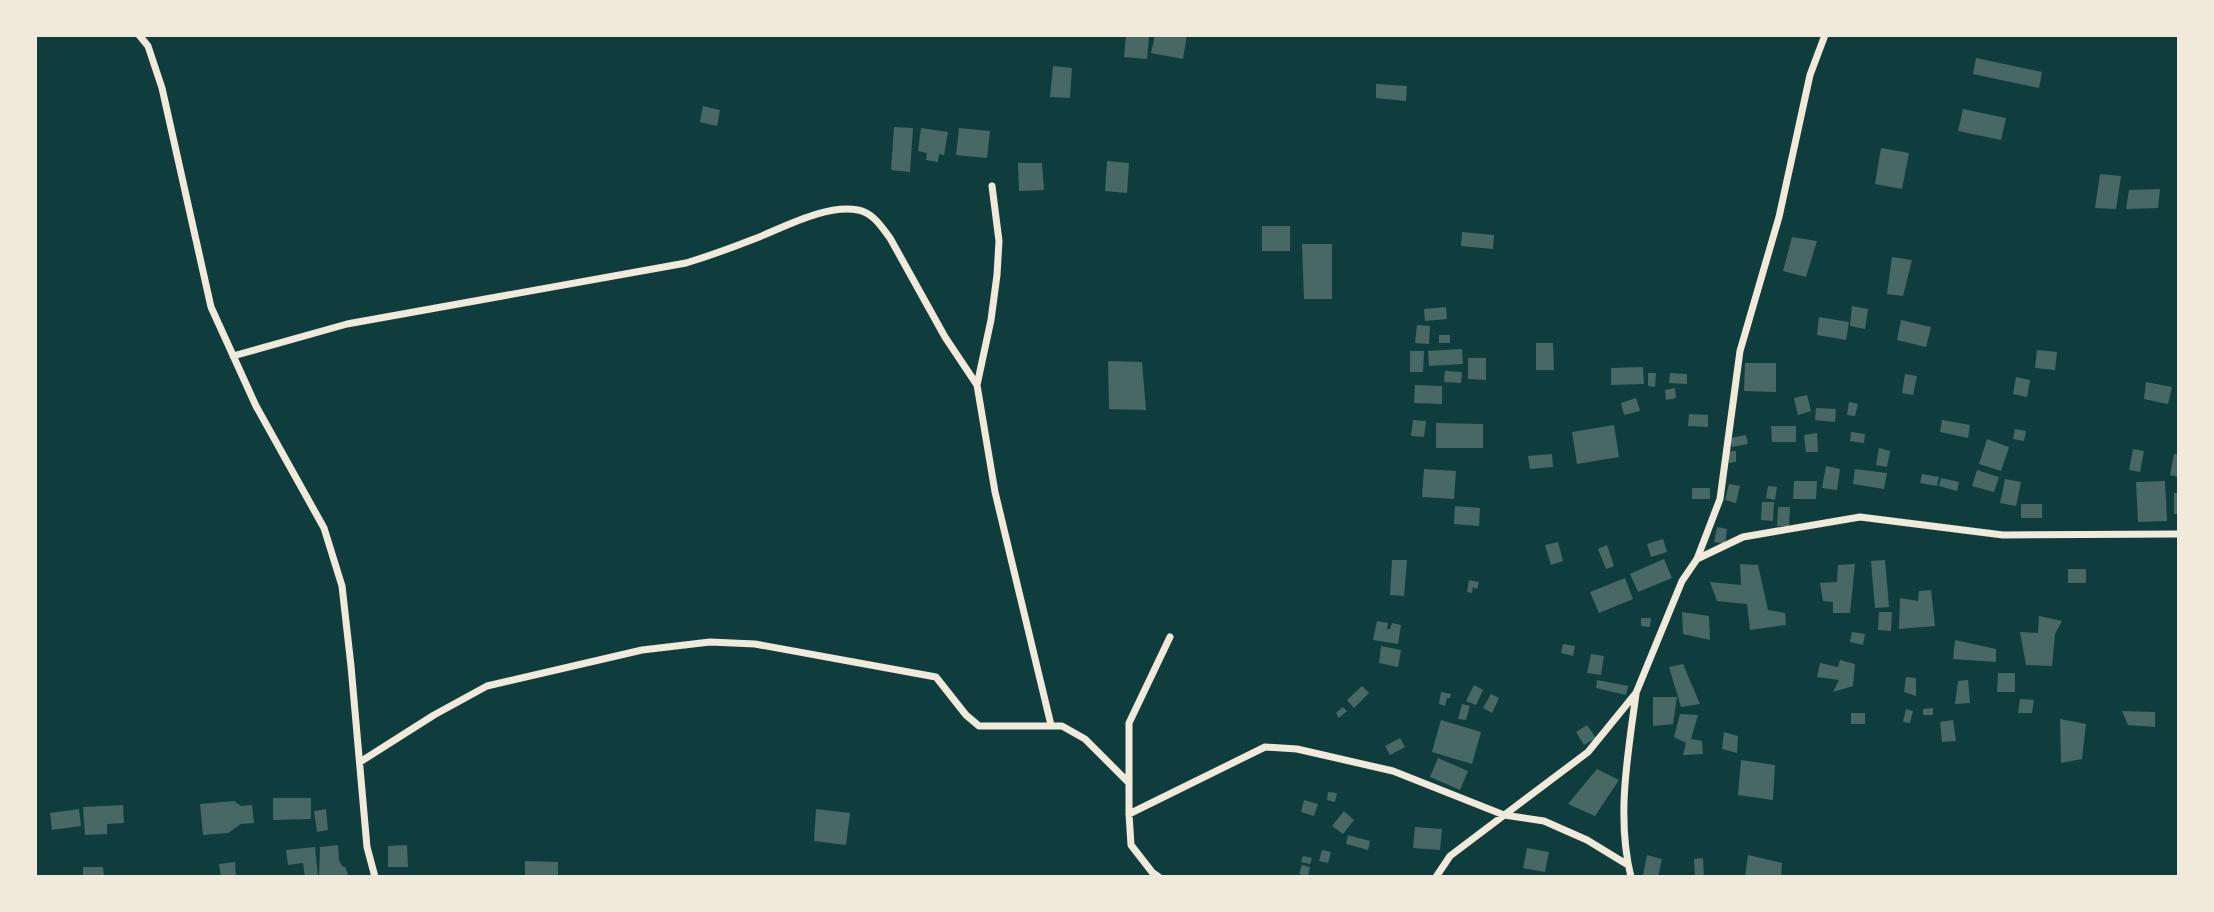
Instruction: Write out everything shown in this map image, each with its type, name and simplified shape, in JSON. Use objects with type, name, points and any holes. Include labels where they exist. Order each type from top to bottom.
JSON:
[{"type":"street","points":[[139,35],[148,46],[162,88],[211,307],[256,406],[324,528],[342,586],[367,847],[375,877]]},
{"type":"street","points":[[1631,877],[1625,836],[1625,785],[1636,692],[1682,581],[1697,559],[1720,499],[1740,351],[1779,217],[1810,75],[1825,35]]},
{"type":"street","points":[[992,186],[999,241],[997,275],[991,320],[977,385],[995,492],[1051,725]]},
{"type":"street","points":[[233,356],[347,324],[686,263],[716,254],[822,212],[845,209],[860,210],[872,216],[890,237],[945,337],[977,385]]},
{"type":"street","points":[[1697,559],[1743,537],[1860,517],[2003,536],[2179,534]]},
{"type":"street","points":[[1159,877],[1131,845],[1129,723],[1170,637]]},
{"type":"street","points":[[359,762],[486,686],[642,650],[710,642],[755,644],[936,677],[979,726],[1062,726],[1085,739],[1129,783]]},
{"type":"street","points":[[1436,877],[1450,856],[1588,752],[1636,692]]},
{"type":"street","points":[[1129,814],[1265,747],[1297,749],[1393,771],[1504,815],[1544,821],[1587,840],[1628,865]]},
{"type":"building","points":[[1126,35],[1149,37],[1147,59],[1124,57]]},
{"type":"building","points":[[1155,35],[1187,35],[1183,59],[1151,53]]},
{"type":"building","points":[[1976,58],[2042,72],[2039,88],[1973,74]]},
{"type":"building","points":[[1053,66],[1072,68],[1070,98],[1050,97]]},
{"type":"building","points":[[1376,84],[1407,86],[1406,101],[1376,98]]},
{"type":"building","points":[[703,106],[720,110],[717,126],[700,122]]},
{"type":"building","points":[[1963,109],[2006,118],[2001,140],[1958,131]]},
{"type":"building","points":[[894,127],[913,128],[910,172],[891,170]]},
{"type":"building","points":[[921,128],[948,132],[944,155],[939,154],[938,162],[926,160],[927,153],[918,151]]},
{"type":"building","points":[[959,128],[990,131],[987,158],[956,155]]},
{"type":"building","points":[[1881,148],[1909,153],[1902,189],[1875,184]]},
{"type":"building","points":[[1107,161],[1129,163],[1127,193],[1105,191]]},
{"type":"building","points":[[1018,163],[1042,163],[1044,190],[1019,191]]},
{"type":"building","points":[[2100,174],[2121,176],[2116,209],[2095,208]]},
{"type":"building","points":[[2160,189],[2158,208],[2126,209],[2129,190]]},
{"type":"building","points":[[1262,226],[1290,226],[1290,251],[1262,251]]},
{"type":"building","points":[[1462,232],[1494,235],[1493,249],[1461,246]]},
{"type":"building","points":[[1792,237],[1817,241],[1806,277],[1783,271]]},
{"type":"building","points":[[1302,244],[1332,244],[1332,299],[1304,299]]},
{"type":"building","points":[[1892,257],[1912,260],[1903,296],[1887,294]]},
{"type":"building","points":[[1852,306],[1868,309],[1865,329],[1850,326]]},
{"type":"building","points":[[1446,307],[1447,319],[1425,321],[1424,309]]},
{"type":"building","points":[[1819,317],[1849,322],[1846,340],[1817,335]]},
{"type":"building","points":[[1901,320],[1931,327],[1926,347],[1897,340]]},
{"type":"building","points":[[1417,325],[1430,326],[1429,344],[1415,343]]},
{"type":"building","points":[[1439,335],[1450,335],[1450,343],[1439,343]]},
{"type":"building","points":[[1536,343],[1553,343],[1554,370],[1536,370]]},
{"type":"building","points":[[1462,349],[1463,364],[1429,366],[1428,351]]},
{"type":"building","points":[[2037,350],[2057,352],[2055,370],[2035,368]]},
{"type":"building","points":[[1410,351],[1424,351],[1423,372],[1410,372]]},
{"type":"building","points":[[1468,358],[1486,358],[1486,380],[1468,379]]},
{"type":"building","points":[[1108,361],[1142,362],[1146,410],[1109,409]]},
{"type":"building","points":[[1745,363],[1776,363],[1776,392],[1744,391]]},
{"type":"building","points":[[1643,367],[1644,384],[1611,385],[1611,368]]},
{"type":"building","points":[[1445,371],[1462,372],[1461,383],[1444,382]]},
{"type":"building","points":[[1648,373],[1656,373],[1655,387],[1648,386]]},
{"type":"building","points":[[1670,373],[1687,374],[1687,384],[1669,383]]},
{"type":"building","points":[[1905,374],[1917,376],[1913,395],[1902,393]]},
{"type":"building","points":[[2016,377],[2030,380],[2027,397],[2013,394]]},
{"type":"building","points":[[2146,382],[2172,387],[2168,404],[2144,399]]},
{"type":"building","points":[[1415,385],[1442,386],[1442,404],[1414,403]]},
{"type":"building","points":[[1675,388],[1676,398],[1666,400],[1665,390]]},
{"type":"building","points":[[1807,395],[1811,411],[1798,415],[1794,398]]},
{"type":"building","points":[[1636,398],[1640,411],[1624,415],[1621,403]]},
{"type":"building","points":[[1849,402],[1858,404],[1855,416],[1847,415]]},
{"type":"building","points":[[1816,408],[1836,409],[1835,422],[1815,420]]},
{"type":"building","points":[[1689,414],[1708,415],[1708,427],[1688,426]]},
{"type":"building","points":[[1413,420],[1426,421],[1424,437],[1411,436]]},
{"type":"building","points":[[1942,420],[1970,425],[1968,438],[1940,432]]},
{"type":"building","points":[[1436,423],[1483,424],[1483,448],[1436,448]]},
{"type":"building","points":[[1614,425],[1619,457],[1577,464],[1572,432]]},
{"type":"building","points":[[1771,426],[1796,426],[1796,442],[1772,442]]},
{"type":"building","points":[[2015,429],[2026,431],[2024,441],[2013,439]]},
{"type":"building","points":[[1851,432],[1865,434],[1864,443],[1850,441]]},
{"type":"building","points":[[1817,433],[1818,452],[1806,452],[1804,435]]},
{"type":"building","points":[[1746,435],[1748,444],[1732,447],[1730,438]]},
{"type":"building","points":[[1987,439],[2009,447],[2001,471],[1979,464]]},
{"type":"building","points":[[1879,448],[1890,451],[1887,467],[1876,465]]},
{"type":"building","points":[[2133,449],[2144,451],[2140,472],[2129,470]]},
{"type":"building","points":[[1729,451],[1736,451],[1736,462],[1729,463]]},
{"type":"building","points":[[1552,454],[1553,467],[1530,469],[1528,456]]},
{"type":"building","points":[[2174,454],[2179,455],[2179,477],[2170,475]]},
{"type":"building","points":[[1826,466],[1840,469],[1837,490],[1822,488]]},
{"type":"building","points":[[1424,469],[1456,471],[1454,499],[1422,497]]},
{"type":"building","points":[[1855,469],[1887,473],[1884,489],[1853,484]]},
{"type":"building","points":[[1977,470],[1999,477],[1994,492],[1972,486]]},
{"type":"building","points":[[1922,474],[1939,477],[1937,486],[1920,483]]},
{"type":"building","points":[[1941,478],[1959,482],[1957,491],[1939,486]]},
{"type":"building","points":[[2005,479],[2021,482],[2016,506],[2000,503]]},
{"type":"building","points":[[1794,481],[1817,481],[1816,499],[1793,499]]},
{"type":"building","points":[[2165,481],[2167,521],[2138,522],[2136,482]]},
{"type":"building","points":[[1729,484],[1740,486],[1736,503],[1725,500]]},
{"type":"building","points":[[1768,486],[1777,487],[1775,500],[1766,498]]},
{"type":"building","points":[[1692,488],[1710,488],[1710,499],[1692,499]]},
{"type":"building","points":[[2174,493],[2179,493],[2179,514],[2174,514]]},
{"type":"building","points":[[1762,502],[1774,502],[1773,521],[1761,520]]},
{"type":"building","points":[[2021,504],[2042,504],[2042,518],[2021,518]]},
{"type":"building","points":[[1455,506],[1480,508],[1479,526],[1454,524]]},
{"type":"building","points":[[1778,507],[1790,507],[1789,527],[1777,526]]},
{"type":"building","points":[[1717,527],[1727,529],[1725,544],[1714,542]]},
{"type":"building","points":[[1663,539],[1667,552],[1651,557],[1647,544]]},
{"type":"building","points":[[1558,542],[1563,561],[1551,565],[1545,545]]},
{"type":"building","points":[[1607,545],[1614,566],[1606,569],[1598,549]]},
{"type":"building","points":[[1664,559],[1672,578],[1638,592],[1630,574]]},
{"type":"building","points":[[1392,560],[1407,560],[1404,596],[1390,595]]},
{"type":"building","points":[[1885,560],[1889,607],[1875,608],[1871,561]]},
{"type":"building","points":[[1740,564],[1758,565],[1768,610],[1785,613],[1786,625],[1750,630],[1747,604],[1717,601],[1710,582],[1741,585]]},
{"type":"building","points":[[1855,564],[1850,613],[1833,613],[1833,602],[1823,601],[1820,583],[1837,582],[1838,565]]},
{"type":"building","points":[[2068,569],[2086,569],[2086,583],[2068,583]]},
{"type":"building","points":[[1625,578],[1633,599],[1599,613],[1590,592]]},
{"type":"building","points":[[1469,580],[1479,582],[1477,589],[1473,587],[1472,593],[1467,592]]},
{"type":"building","points":[[1931,590],[1935,626],[1899,629],[1900,598],[1918,601],[1919,591]]},
{"type":"building","points":[[1682,612],[1709,616],[1710,640],[1683,634]]},
{"type":"building","points":[[1879,612],[1892,612],[1891,631],[1878,630]]},
{"type":"building","points":[[2039,616],[2062,621],[2055,634],[2052,666],[2026,665],[2020,632],[2038,633]]},
{"type":"building","points":[[1641,618],[1651,618],[1650,627],[1641,626]]},
{"type":"building","points":[[1377,621],[1388,623],[1387,629],[1390,629],[1392,623],[1401,625],[1398,644],[1373,640]]},
{"type":"building","points":[[1852,632],[1865,634],[1863,645],[1850,642]]},
{"type":"building","points":[[1955,640],[1996,649],[1996,662],[1953,659]]},
{"type":"building","points":[[1563,644],[1575,646],[1573,656],[1561,653]]},
{"type":"building","points":[[1381,646],[1401,650],[1398,667],[1379,663]]},
{"type":"building","points":[[1591,654],[1604,656],[1601,675],[1587,673]]},
{"type":"building","points":[[1840,660],[1855,664],[1853,686],[1833,692],[1839,680],[1817,677],[1820,663],[1838,667]]},
{"type":"building","points":[[1683,664],[1700,704],[1681,707],[1669,667]]},
{"type":"building","points":[[1998,673],[2015,673],[2015,692],[1997,692]]},
{"type":"building","points":[[1906,677],[1916,678],[1916,696],[1904,692]]},
{"type":"building","points":[[1597,680],[1628,686],[1626,695],[1596,688]]},
{"type":"building","points":[[1968,680],[1970,703],[1955,704],[1958,681]]},
{"type":"building","points":[[1474,685],[1483,690],[1476,705],[1466,701]]},
{"type":"building","points":[[1362,686],[1369,693],[1354,708],[1347,700]]},
{"type":"building","points":[[1441,692],[1451,694],[1445,706],[1439,704]]},
{"type":"building","points":[[1491,694],[1499,698],[1492,713],[1483,708]]},
{"type":"building","points":[[1653,697],[1677,697],[1673,724],[1653,726]]},
{"type":"building","points":[[2020,699],[2034,700],[2032,713],[2018,713]]},
{"type":"building","points":[[1462,704],[1470,706],[1466,720],[1458,719]]},
{"type":"building","points":[[1343,707],[1347,711],[1339,718],[1336,713]]},
{"type":"building","points":[[1933,708],[1933,715],[1923,715],[1923,709]]},
{"type":"building","points":[[1906,709],[1913,711],[1910,723],[1903,722]]},
{"type":"building","points":[[2122,711],[2155,712],[2155,727],[2128,725]]},
{"type":"building","points":[[1851,713],[1865,713],[1865,724],[1851,724]]},
{"type":"building","points":[[1680,714],[1698,715],[1691,739],[1702,741],[1703,754],[1683,755],[1686,743],[1674,737]]},
{"type":"building","points":[[2060,719],[2086,724],[2082,759],[2061,763]]},
{"type":"building","points":[[1441,720],[1481,732],[1472,764],[1432,752]]},
{"type":"building","points":[[1953,720],[1956,741],[1942,742],[1940,722]]},
{"type":"building","points":[[1587,725],[1596,738],[1584,745],[1576,732]]},
{"type":"building","points":[[1724,732],[1738,736],[1737,753],[1722,749]]},
{"type":"building","points":[[1400,738],[1405,747],[1390,755],[1385,746]]},
{"type":"building","points":[[1438,758],[1468,771],[1460,790],[1430,777]]},
{"type":"building","points":[[1741,760],[1775,765],[1773,800],[1738,795]]},
{"type":"building","points":[[1597,769],[1619,780],[1595,816],[1568,804]]},
{"type":"building","points":[[1328,792],[1337,793],[1335,802],[1327,800]]},
{"type":"building","points":[[273,798],[311,798],[311,819],[273,820]]},
{"type":"building","points":[[1304,800],[1318,804],[1314,816],[1301,812]]},
{"type":"building","points":[[234,801],[241,806],[252,805],[254,823],[241,824],[228,833],[203,835],[200,804]]},
{"type":"building","points":[[123,805],[124,823],[107,824],[107,834],[85,835],[83,807]]},
{"type":"building","points":[[79,809],[81,826],[52,830],[50,813]]},
{"type":"building","points":[[326,809],[328,830],[317,832],[314,811]]},
{"type":"building","points":[[816,809],[850,813],[846,845],[814,841]]},
{"type":"building","points":[[1344,811],[1354,820],[1343,834],[1332,826]]},
{"type":"building","points":[[1415,827],[1442,829],[1440,850],[1413,848]]},
{"type":"building","points":[[1348,835],[1370,841],[1368,850],[1346,844]]},
{"type":"building","points":[[338,845],[339,860],[348,874],[344,877],[319,877],[320,847]]},
{"type":"building","points":[[407,845],[408,867],[388,867],[388,846]]},
{"type":"building","points":[[315,847],[318,877],[305,877],[303,863],[288,865],[286,850]]},
{"type":"building","points":[[1527,848],[1549,852],[1545,872],[1523,868]]},
{"type":"building","points":[[1322,850],[1331,852],[1328,863],[1319,861]]},
{"type":"building","points":[[1647,855],[1662,859],[1658,877],[1643,875]]},
{"type":"building","points":[[1748,855],[1782,863],[1781,877],[1745,877]]},
{"type":"building","points":[[1303,856],[1312,858],[1310,864],[1301,862]]},
{"type":"building","points":[[1703,858],[1704,877],[1695,877],[1694,859]]},
{"type":"building","points":[[525,861],[558,862],[558,877],[525,877]]},
{"type":"building","points":[[235,862],[236,877],[221,877],[219,864]]},
{"type":"building","points":[[1302,865],[1310,867],[1308,876],[1299,874]]},
{"type":"building","points":[[83,867],[103,867],[104,877],[83,877]]}]
